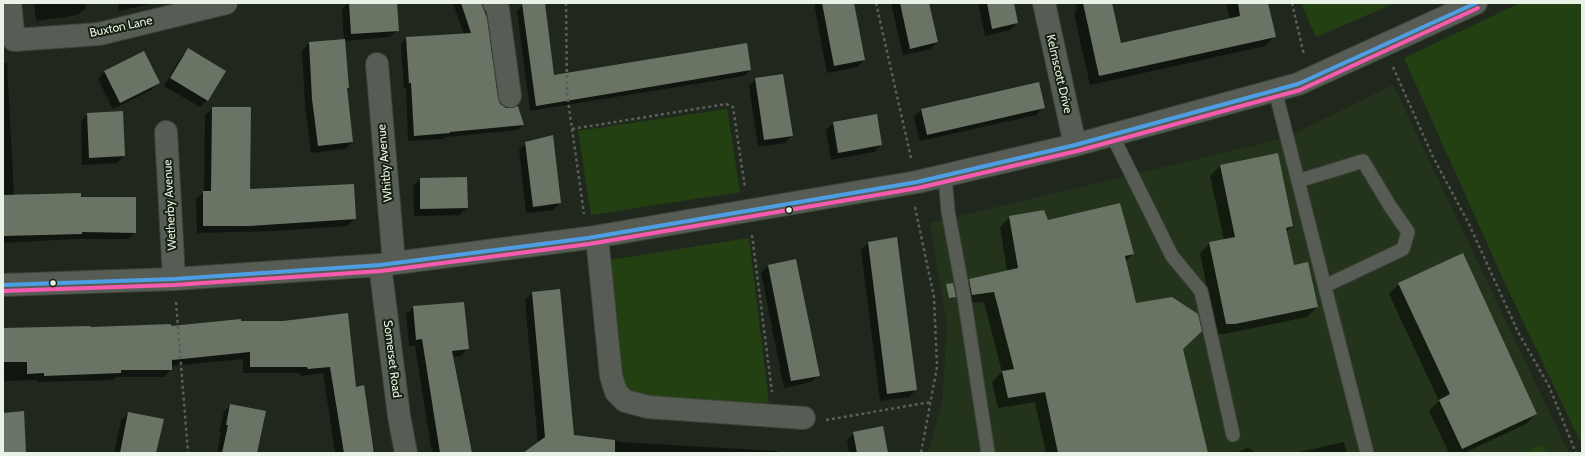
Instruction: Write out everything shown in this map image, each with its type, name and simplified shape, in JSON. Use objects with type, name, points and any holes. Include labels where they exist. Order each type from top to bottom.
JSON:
[{"type":"street","name":"Buxton Lane","points":[[10,3],[14,40],[99,34],[226,3]]},
{"type":"street","points":[[494,3],[498,9],[510,96]]},
{"type":"street","name":"Kelmscott Drive","points":[[1044,3],[1075,145]]},
{"type":"street","points":[[3,285],[174,279],[387,264],[592,237],[913,183],[1075,145],[1298,84],[1476,3]]},
{"type":"street","name":"Whitby Avenue","points":[[377,64],[387,264]]},
{"type":"street","name":"Wetherby Avenue","points":[[166,132],[174,279]]},
{"type":"street","points":[[592,237],[611,376],[616,392],[625,401],[648,407],[804,418]]},
{"type":"street","name":"Somerset Road","points":[[387,264],[399,416],[406,453]]},
{"type":"lane","points":[[1276,90],[1367,453]]},
{"type":"lane","points":[[1112,135],[1172,256],[1201,291],[1233,435]]},
{"type":"lane","points":[[1298,181],[1363,161],[1390,206],[1408,232],[1403,248],[1325,286]]},
{"type":"lane","points":[[945,176],[948,211],[964,297],[988,453]]},
{"type":"path","points":[[566,3],[567,93],[592,237]]},
{"type":"path","points":[[876,3],[913,183],[934,297],[937,367],[921,453]]},
{"type":"path","points":[[1292,3],[1310,79]]},
{"type":"path","points":[[1384,45],[1433,157],[1469,224],[1518,332],[1548,386],[1576,453]]},
{"type":"path","points":[[174,279],[188,453]]},
{"type":"path","points":[[804,418],[820,421],[930,402]]},
{"type":"shaded area","points":[[1393,85],[1569,453],[928,453],[942,404],[947,324],[930,223],[1285,138]]},
{"type":"green space","points":[[1301,3],[1395,3],[1316,37]]},
{"type":"green space","points":[[1520,3],[1582,3],[1582,445],[1503,279],[1404,58]]},
{"type":"green space","points":[[727,109],[740,192],[591,215],[578,131]]},
{"type":"green space","points":[[749,238],[769,403],[651,400],[628,389],[621,377],[609,260]]},
{"type":"green space","points":[[1543,444],[1547,453],[1524,453]]},
{"type":"building","points":[[349,3],[397,3],[399,31],[351,34]]},
{"type":"building","points":[[461,3],[481,3],[487,18],[500,104],[506,108],[518,106],[524,125],[414,136],[411,83],[409,83],[406,37],[471,33]]},
{"type":"building","points":[[522,3],[545,3],[554,75],[747,43],[751,70],[536,106]]},
{"type":"building","points":[[822,3],[854,3],[865,60],[834,66]]},
{"type":"building","points":[[900,3],[929,3],[938,42],[910,49]]},
{"type":"building","points":[[987,3],[1014,3],[1018,23],[992,29]]},
{"type":"building","points":[[1083,3],[1112,3],[1121,43],[1240,16],[1238,3],[1268,3],[1276,37],[1099,76]]},
{"type":"building","points":[[345,39],[349,88],[347,88],[353,142],[318,146],[312,99],[309,42]]},
{"type":"building","points":[[188,48],[226,71],[208,101],[170,78]]},
{"type":"building","points":[[144,51],[160,83],[120,103],[104,71]]},
{"type":"building","points":[[783,74],[793,136],[764,140],[755,78]]},
{"type":"building","points":[[1039,82],[1045,108],[927,135],[921,109]]},
{"type":"building","points":[[212,107],[251,107],[250,189],[354,184],[356,219],[249,226],[203,226],[203,191],[211,191]]},
{"type":"building","points":[[123,111],[125,156],[89,158],[87,113]]},
{"type":"building","points":[[877,114],[882,145],[838,153],[833,122]]},
{"type":"building","points":[[553,135],[561,203],[533,207],[525,142]]},
{"type":"building","points":[[1278,153],[1293,226],[1286,228],[1294,265],[1308,262],[1318,307],[1235,324],[1226,324],[1209,242],[1235,237],[1220,165]]},
{"type":"building","points":[[467,177],[468,208],[420,209],[420,178]]},
{"type":"building","points":[[81,193],[81,197],[136,197],[136,233],[82,232],[82,234],[3,236],[3,195]]},
{"type":"building","points":[[1120,203],[1134,254],[1125,256],[1136,303],[1172,297],[1198,314],[1202,331],[1183,349],[1208,453],[1058,453],[1045,392],[1008,398],[1002,371],[1014,369],[994,292],[972,295],[969,279],[1018,268],[1009,216],[1044,210],[1048,220]]},
{"type":"building","points":[[897,237],[917,390],[887,394],[868,242]]},
{"type":"building","points":[[1463,253],[1537,414],[1462,449],[1439,400],[1450,394],[1398,283]]},
{"type":"building","points":[[796,259],[820,376],[791,381],[768,265]]},
{"type":"building","points":[[953,283],[956,297],[949,298],[946,284]]},
{"type":"building","points":[[560,289],[574,435],[615,440],[615,453],[523,453],[545,437],[532,292]]},
{"type":"building","points":[[464,302],[469,349],[452,351],[472,453],[440,453],[422,339],[416,340],[413,306]]},
{"type":"building","points":[[348,313],[356,387],[364,385],[374,453],[344,453],[330,367],[308,369],[307,367],[250,367],[250,352],[172,360],[172,370],[121,370],[121,373],[44,376],[44,373],[27,374],[27,362],[3,362],[3,328],[171,324],[171,326],[241,319],[241,321],[283,321]]},
{"type":"building","points":[[230,404],[266,411],[257,453],[222,453],[228,425],[226,425]]},
{"type":"building","points":[[24,411],[26,453],[3,453],[3,413]]},
{"type":"building","points":[[128,412],[164,419],[156,453],[120,453]]},
{"type":"building","points":[[883,426],[888,453],[857,453],[853,432]]},
{"type":"transit line","points":[[3,285],[174,279],[380,265],[588,238],[917,182],[1075,145],[1298,84],[1476,3]]},
{"type":"transit line","points":[[3,291],[174,285],[381,271],[589,244],[918,188],[1077,151],[1300,90],[1478,8]]}]
